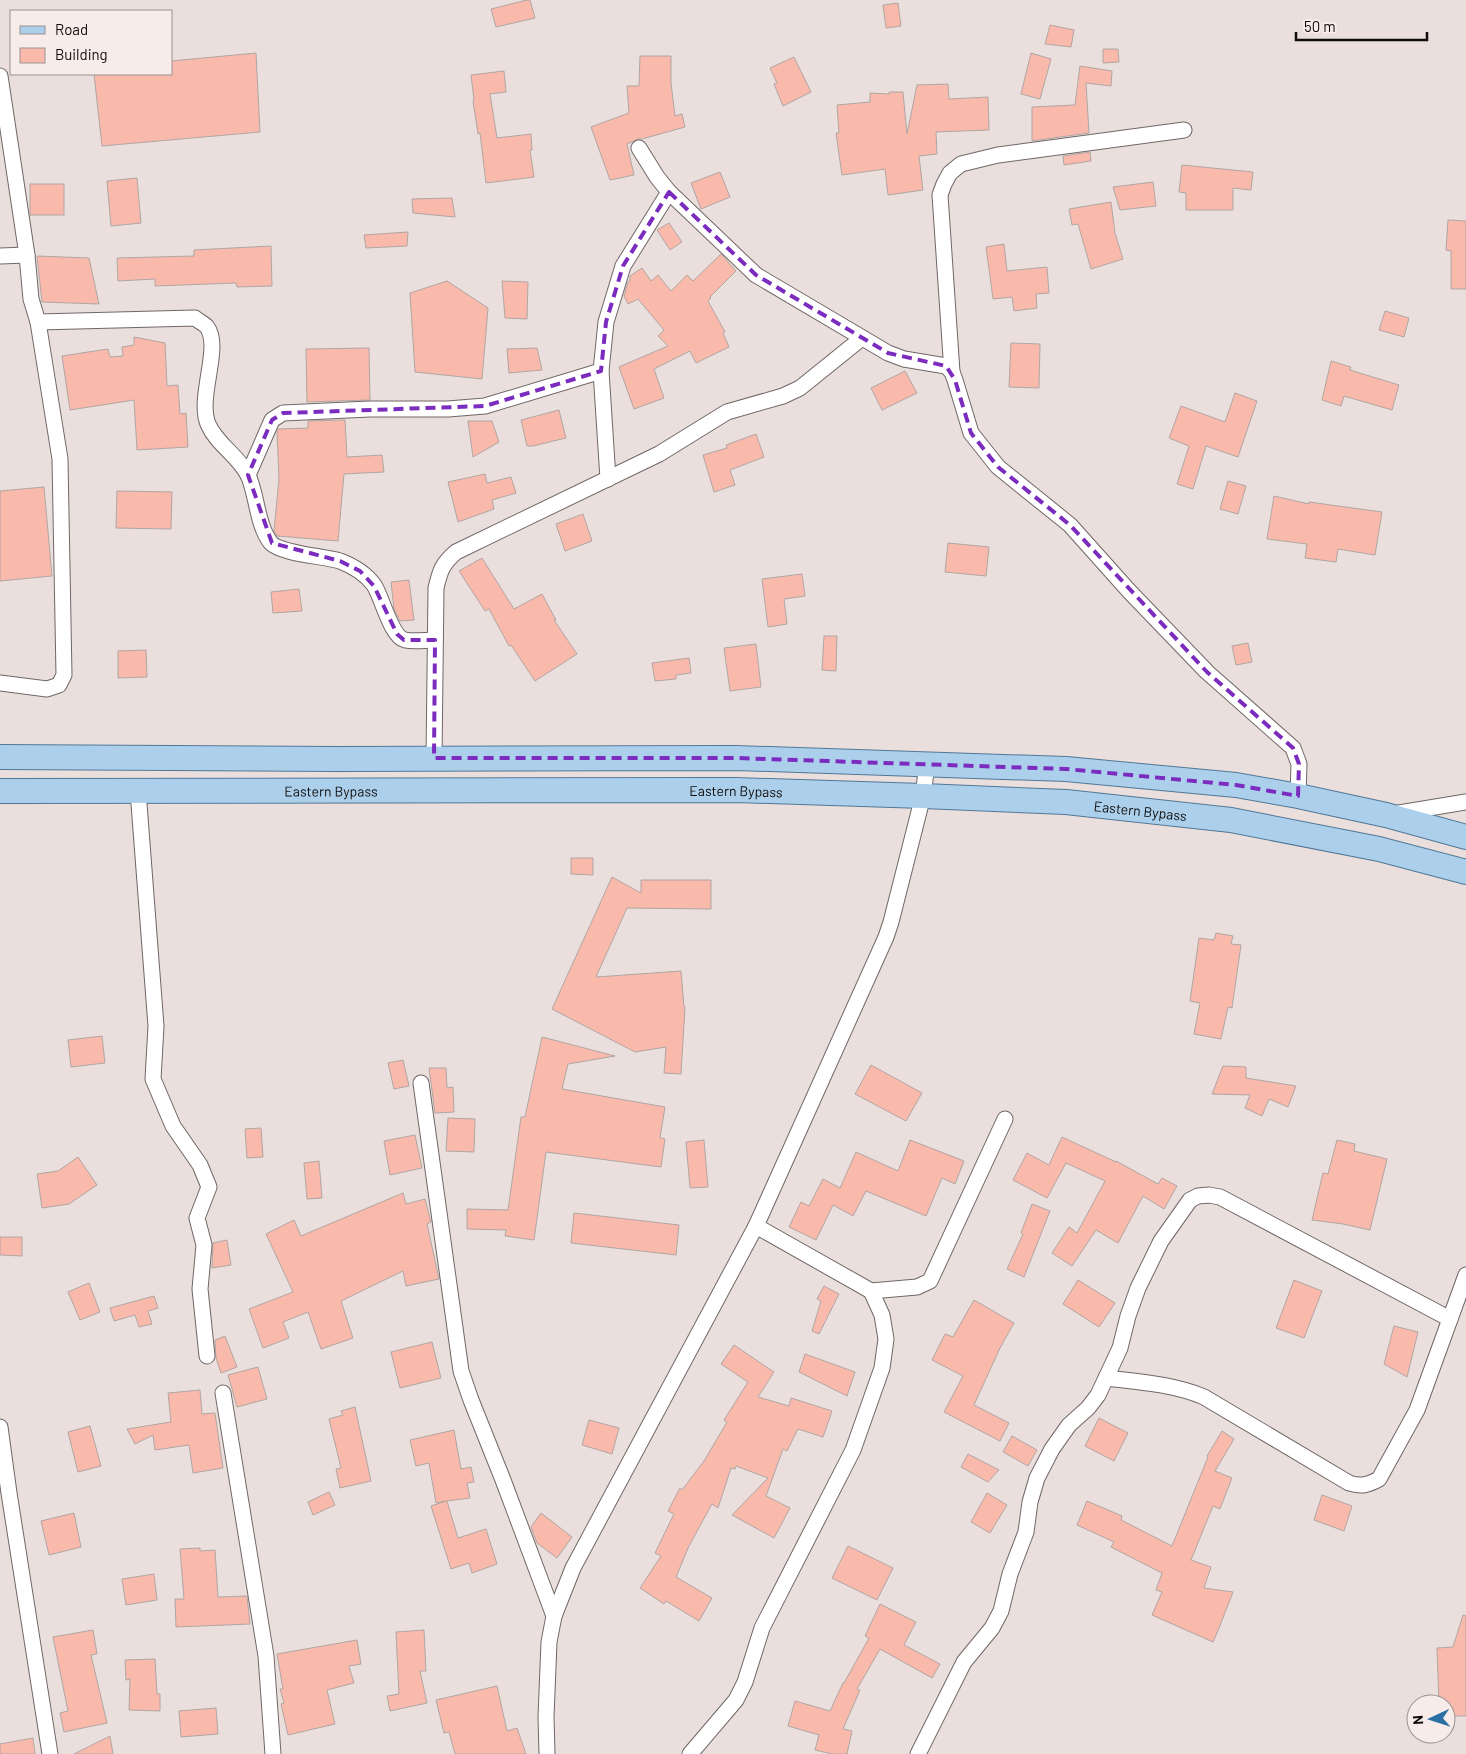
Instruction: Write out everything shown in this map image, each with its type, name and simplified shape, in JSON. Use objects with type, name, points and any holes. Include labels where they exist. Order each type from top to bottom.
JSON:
[{"type":"main road","points":[[0,757],[736,758],[1066,768],[1236,785],[1386,815],[1466,837]]},
{"type":"main road","name":"Eastern Bypass","points":[[0,791],[736,790],[1066,802],[1231,820],[1379,849],[1466,872]]},
{"type":"street","points":[[0,76],[27,255],[31,299],[38,322],[60,460],[64,675],[59,685],[48,689],[0,683]]},
{"type":"street","points":[[1184,130],[998,155],[961,164],[950,173],[940,195],[952,372],[971,434],[998,467],[1070,525],[1208,672],[1294,748],[1299,764],[1298,796]]},
{"type":"street","points":[[639,148],[669,192],[756,275],[888,353],[904,359],[946,366],[952,372]]},
{"type":"street","points":[[608,479],[602,371],[606,322],[623,266],[669,192]]},
{"type":"street","points":[[0,256],[27,255]]},
{"type":"street","points":[[38,322],[195,318],[207,327],[212,342],[205,402],[207,422],[214,437],[248,474],[265,532],[272,544],[282,549],[340,561],[360,571],[374,586],[397,634],[404,640],[435,640]]},
{"type":"street","points":[[434,758],[436,588],[439,574],[445,562],[456,552],[659,454],[727,412],[783,396],[800,388],[862,338]]},
{"type":"street","points":[[248,474],[272,420],[282,413],[448,409],[486,406],[602,371]]},
{"type":"street","points":[[547,1754],[546,1717],[549,1642],[554,1616],[573,1568],[756,1226],[886,937],[923,796],[927,764]]},
{"type":"street","points":[[138,791],[156,1026],[153,1079],[173,1126],[200,1165],[209,1187],[197,1218],[204,1245],[200,1289],[207,1356]]},
{"type":"street","points":[[1386,815],[1466,802]]},
{"type":"street","points":[[421,1083],[462,1371],[471,1400],[554,1616]]},
{"type":"street","points":[[756,1226],[871,1291],[918,1287],[930,1281],[1005,1119]]},
{"type":"street","points":[[918,1754],[964,1662],[992,1628],[1001,1611],[1010,1574],[1026,1532],[1030,1502],[1037,1478],[1052,1449],[1069,1425],[1088,1408],[1106,1378],[1120,1348],[1128,1316],[1138,1288],[1161,1241],[1190,1200],[1198,1196],[1220,1197],[1450,1319]]},
{"type":"street","points":[[1106,1378],[1188,1390],[1204,1397],[1349,1483],[1358,1486],[1368,1485],[1379,1479],[1417,1410],[1466,1275]]},
{"type":"street","points":[[690,1754],[736,1700],[745,1682],[762,1628],[853,1450],[882,1368],[886,1339],[882,1315],[871,1291]]},
{"type":"street","points":[[223,1393],[266,1656],[273,1754]]},
{"type":"street","points":[[0,1427],[8,1493],[50,1754]]},
{"type":"highlighted area","points":[[669,192],[756,275],[888,353],[946,366],[955,380],[971,433],[998,467],[1070,525],[1207,672],[1293,748],[1299,764],[1298,796],[1236,785],[1066,769],[927,764],[736,758],[434,758],[435,640],[404,640],[397,634],[374,586],[360,571],[340,561],[272,543],[248,475],[272,420],[283,413],[485,406],[601,371],[606,322],[623,266]]},
{"type":"building","points":[[530,0],[535,18],[496,27],[491,9]]},
{"type":"building","points":[[898,3],[901,26],[886,28],[883,5]]},
{"type":"building","points":[[1050,25],[1074,30],[1071,47],[1045,44]]},
{"type":"building","points":[[1103,49],[1118,49],[1119,62],[1103,63]]},
{"type":"building","points":[[256,53],[260,132],[102,146],[94,75],[172,75],[172,61]]},
{"type":"building","points":[[1031,53],[1051,59],[1040,99],[1021,94]]},
{"type":"building","points":[[640,56],[671,56],[671,83],[675,116],[682,114],[685,127],[638,139],[627,144],[634,175],[610,180],[591,127],[629,113],[627,86],[639,86]]},
{"type":"building","points":[[794,57],[811,92],[783,106],[774,84],[777,83],[770,68]]},
{"type":"building","points":[[1080,66],[1112,71],[1111,86],[1086,83],[1089,133],[1032,141],[1032,107],[1075,105]]},
{"type":"building","points":[[504,71],[506,92],[490,94],[497,138],[531,134],[532,150],[530,150],[534,177],[486,183],[480,133],[478,134],[473,101],[471,75]]},
{"type":"building","points":[[948,84],[949,99],[988,97],[989,130],[936,132],[937,154],[919,156],[923,190],[888,195],[885,169],[842,175],[836,133],[839,133],[837,105],[870,102],[870,93],[889,94],[889,92],[903,92],[907,134],[917,85]]},
{"type":"building","points":[[1090,152],[1091,161],[1064,165],[1063,156]]},
{"type":"building","points":[[1182,165],[1253,172],[1251,190],[1233,188],[1233,210],[1186,210],[1186,193],[1179,192]]},
{"type":"building","points":[[720,172],[730,197],[701,209],[691,183]]},
{"type":"building","points":[[137,178],[141,223],[111,226],[107,181]]},
{"type":"building","points":[[1153,182],[1156,206],[1120,210],[1113,187]]},
{"type":"building","points":[[30,184],[64,184],[64,215],[30,215]]},
{"type":"building","points":[[452,198],[455,217],[413,213],[412,199]]},
{"type":"building","points":[[1111,202],[1115,233],[1123,259],[1091,269],[1078,224],[1072,225],[1069,209]]},
{"type":"building","points":[[1448,220],[1466,221],[1466,289],[1451,289],[1451,251],[1446,250]]},
{"type":"building","points":[[669,223],[682,242],[670,250],[657,230]]},
{"type":"building","points":[[408,232],[407,246],[366,248],[364,235]]},
{"type":"building","points":[[1004,244],[1007,271],[1047,267],[1049,293],[1036,294],[1037,308],[1014,311],[1012,297],[993,299],[986,247]]},
{"type":"building","points":[[271,246],[272,286],[237,287],[236,283],[155,286],[155,279],[118,281],[117,258],[194,256],[194,250]]},
{"type":"building","points":[[721,254],[736,271],[708,301],[725,332],[723,333],[729,347],[696,363],[690,351],[654,369],[664,398],[634,409],[619,367],[668,346],[658,336],[664,330],[638,299],[628,304],[624,296],[630,276],[642,268],[651,281],[658,275],[671,291],[687,275],[693,281]]},
{"type":"building","points":[[37,256],[89,258],[99,304],[42,302]]},
{"type":"building","points":[[447,281],[488,308],[482,379],[415,372],[410,293]]},
{"type":"building","points":[[502,281],[528,282],[527,319],[505,318]]},
{"type":"building","points":[[1385,311],[1409,318],[1404,337],[1379,330]]},
{"type":"building","points":[[134,337],[165,343],[167,386],[178,385],[180,414],[186,413],[188,447],[137,450],[134,400],[70,410],[62,356],[108,349],[110,357],[123,356],[122,347],[134,345]]},
{"type":"building","points":[[1011,343],[1040,344],[1039,388],[1009,387]]},
{"type":"building","points":[[369,348],[370,400],[307,402],[306,349]]},
{"type":"building","points":[[537,348],[542,370],[509,373],[507,349]]},
{"type":"building","points":[[1331,361],[1351,367],[1350,370],[1399,385],[1392,410],[1344,396],[1341,406],[1322,400]]},
{"type":"building","points":[[905,371],[917,393],[882,410],[871,388]]},
{"type":"building","points":[[1235,393],[1257,401],[1238,457],[1206,446],[1193,489],[1177,484],[1189,446],[1169,438],[1181,406],[1225,422]]},
{"type":"building","points":[[559,410],[566,438],[527,446],[521,420]]},
{"type":"building","points":[[345,420],[347,457],[382,455],[384,472],[344,474],[338,541],[277,536],[274,531],[279,479],[278,429],[308,428],[308,421]]},
{"type":"building","points":[[468,421],[492,421],[499,442],[473,457]]},
{"type":"building","points":[[756,434],[764,457],[730,470],[735,485],[714,492],[703,455],[727,448],[726,445]]},
{"type":"building","points":[[485,474],[487,483],[511,477],[516,493],[492,500],[494,509],[458,522],[448,482]]},
{"type":"building","points":[[1228,481],[1246,486],[1238,514],[1220,509]]},
{"type":"building","points":[[44,487],[52,576],[0,581],[0,491]]},
{"type":"building","points":[[117,491],[172,492],[171,529],[116,528]]},
{"type":"building","points":[[1274,496],[1309,504],[1309,502],[1382,512],[1375,555],[1338,549],[1336,562],[1305,558],[1307,544],[1267,539]]},
{"type":"building","points":[[583,514],[592,541],[565,551],[556,524]]},
{"type":"building","points":[[948,543],[989,547],[986,576],[945,572]]},
{"type":"building","points":[[482,558],[514,609],[542,594],[556,620],[554,620],[577,654],[535,681],[511,645],[509,646],[489,609],[485,611],[459,571]]},
{"type":"building","points":[[802,574],[805,596],[784,599],[787,624],[768,627],[762,579]]},
{"type":"building","points":[[409,580],[414,620],[400,621],[394,609],[391,582]]},
{"type":"building","points":[[299,589],[302,611],[273,613],[271,592]]},
{"type":"building","points":[[824,636],[837,636],[836,671],[822,670]]},
{"type":"building","points":[[1248,643],[1252,662],[1236,665],[1232,646]]},
{"type":"building","points":[[756,644],[761,687],[730,691],[724,648]]},
{"type":"building","points":[[146,650],[147,677],[118,678],[118,651]]},
{"type":"building","points":[[689,658],[691,673],[676,675],[676,679],[655,681],[652,663]]},
{"type":"building","points":[[571,858],[593,858],[593,875],[571,874]]},
{"type":"building","points":[[612,877],[641,893],[641,880],[711,880],[711,909],[627,908],[596,977],[681,971],[685,1007],[681,1074],[664,1073],[666,1047],[635,1052],[552,1009]]},
{"type":"building","points":[[1216,933],[1233,936],[1231,944],[1241,945],[1232,1008],[1228,1007],[1221,1039],[1194,1034],[1200,1003],[1190,1001],[1199,938],[1214,940]]},
{"type":"building","points":[[102,1036],[105,1063],[71,1067],[68,1040]]},
{"type":"building","points":[[542,1037],[615,1056],[568,1064],[562,1089],[665,1107],[660,1138],[665,1139],[661,1167],[546,1152],[534,1240],[505,1236],[506,1230],[467,1229],[467,1209],[508,1210],[521,1117],[525,1117]]},
{"type":"building","points":[[403,1060],[409,1086],[394,1089],[388,1063]]},
{"type":"building","points":[[871,1065],[922,1093],[906,1121],[855,1094]]},
{"type":"building","points":[[1223,1066],[1246,1067],[1246,1078],[1296,1086],[1288,1107],[1269,1099],[1262,1116],[1245,1108],[1250,1095],[1212,1094]]},
{"type":"building","points":[[429,1068],[446,1068],[447,1088],[453,1087],[454,1112],[435,1113]]},
{"type":"building","points":[[448,1118],[475,1119],[474,1152],[446,1151]]},
{"type":"building","points":[[261,1128],[263,1157],[247,1158],[245,1129]]},
{"type":"building","points":[[415,1135],[422,1168],[390,1175],[384,1141]]},
{"type":"building","points":[[1062,1137],[1116,1161],[1158,1184],[1162,1178],[1177,1186],[1164,1209],[1143,1196],[1118,1243],[1096,1230],[1072,1266],[1052,1253],[1069,1227],[1077,1233],[1105,1181],[1066,1163],[1047,1198],[1013,1180],[1027,1153],[1049,1165]]},
{"type":"building","points":[[704,1140],[708,1187],[690,1188],[686,1142]]},
{"type":"building","points":[[910,1140],[964,1161],[955,1184],[942,1178],[926,1216],[866,1191],[853,1216],[833,1205],[816,1240],[789,1227],[801,1202],[809,1206],[823,1179],[840,1188],[856,1152],[898,1171]]},
{"type":"building","points":[[1337,1140],[1355,1144],[1354,1151],[1387,1159],[1370,1230],[1312,1220],[1323,1173],[1328,1174]]},
{"type":"building","points":[[78,1157],[97,1185],[69,1204],[42,1208],[37,1174],[58,1171]]},
{"type":"building","points":[[319,1161],[322,1198],[307,1199],[304,1163]]},
{"type":"building","points":[[403,1193],[406,1204],[425,1199],[431,1222],[427,1224],[439,1279],[406,1286],[403,1271],[341,1301],[353,1338],[321,1349],[308,1312],[283,1322],[289,1338],[263,1348],[249,1309],[293,1292],[266,1234],[294,1220],[301,1236]]},
{"type":"building","points":[[1032,1204],[1050,1211],[1024,1277],[1007,1269],[1023,1234],[1021,1233]]},
{"type":"building","points":[[574,1213],[679,1225],[676,1255],[571,1243]]},
{"type":"building","points":[[0,1237],[22,1237],[22,1256],[0,1255]]},
{"type":"building","points":[[227,1240],[231,1265],[212,1268],[213,1243]]},
{"type":"building","points":[[1078,1280],[1115,1303],[1099,1327],[1063,1304]]},
{"type":"building","points":[[1294,1280],[1322,1291],[1304,1338],[1276,1328]]},
{"type":"building","points":[[89,1283],[100,1312],[80,1320],[68,1292]]},
{"type":"building","points":[[824,1286],[839,1294],[819,1334],[812,1331],[821,1301],[817,1299]]},
{"type":"building","points":[[154,1296],[158,1308],[148,1311],[152,1324],[139,1327],[135,1315],[114,1321],[110,1308]]},
{"type":"building","points":[[974,1300],[1014,1323],[1000,1348],[974,1405],[1009,1423],[1000,1441],[944,1412],[963,1376],[932,1360],[945,1334],[953,1337]]},
{"type":"building","points":[[1394,1326],[1418,1332],[1407,1377],[1384,1364]]},
{"type":"building","points":[[225,1336],[237,1367],[221,1373],[216,1358],[215,1340]]},
{"type":"building","points":[[432,1342],[441,1378],[400,1388],[391,1352]]},
{"type":"building","points":[[734,1345],[774,1372],[758,1397],[789,1406],[791,1398],[832,1411],[823,1437],[798,1429],[787,1451],[783,1449],[766,1496],[790,1508],[774,1538],[732,1515],[768,1478],[736,1466],[735,1469],[731,1468],[718,1508],[712,1504],[689,1546],[676,1577],[712,1598],[699,1621],[666,1601],[664,1604],[640,1588],[661,1556],[655,1553],[674,1514],[668,1511],[680,1488],[682,1490],[704,1461],[727,1422],[724,1420],[748,1382],[721,1364]]},
{"type":"building","points":[[805,1354],[855,1372],[847,1396],[799,1372]]},
{"type":"building","points":[[258,1367],[267,1399],[237,1407],[228,1375]]},
{"type":"building","points":[[200,1390],[202,1414],[215,1413],[223,1468],[193,1473],[189,1445],[155,1450],[153,1435],[135,1444],[127,1429],[171,1422],[168,1393]]},
{"type":"building","points":[[355,1407],[371,1481],[340,1488],[336,1469],[341,1468],[329,1419],[343,1415],[341,1411]]},
{"type":"building","points":[[1099,1418],[1128,1433],[1114,1461],[1085,1446]]},
{"type":"building","points":[[589,1420],[619,1428],[612,1454],[582,1445]]},
{"type":"building","points":[[90,1426],[101,1466],[78,1472],[68,1432]]},
{"type":"building","points":[[454,1430],[461,1469],[471,1467],[474,1482],[467,1483],[470,1498],[447,1501],[458,1538],[486,1529],[497,1564],[472,1573],[469,1563],[451,1569],[431,1506],[446,1501],[436,1503],[429,1463],[416,1466],[410,1440]]},
{"type":"building","points":[[1222,1431],[1234,1439],[1215,1471],[1232,1478],[1220,1509],[1213,1506],[1191,1560],[1211,1567],[1204,1588],[1233,1592],[1213,1642],[1152,1615],[1162,1592],[1156,1590],[1162,1573],[1111,1547],[1114,1542],[1077,1525],[1087,1501],[1122,1516],[1121,1520],[1172,1546],[1207,1456]]},
{"type":"building","points":[[1012,1436],[1037,1450],[1028,1466],[1003,1452]]},
{"type":"building","points":[[968,1454],[999,1470],[988,1482],[961,1467]]},
{"type":"building","points":[[329,1492],[335,1505],[313,1515],[308,1502]]},
{"type":"building","points":[[987,1493],[1007,1505],[990,1533],[971,1522]]},
{"type":"building","points":[[1322,1495],[1352,1506],[1344,1531],[1314,1520]]},
{"type":"building","points":[[74,1513],[81,1547],[49,1555],[41,1521]]},
{"type":"building","points":[[541,1513],[572,1537],[557,1558],[537,1543],[531,1527]]},
{"type":"building","points":[[848,1546],[893,1568],[877,1600],[832,1578]]},
{"type":"building","points":[[200,1548],[200,1551],[215,1550],[218,1597],[247,1596],[250,1624],[176,1627],[175,1599],[184,1599],[180,1549]]},
{"type":"building","points":[[154,1574],[157,1600],[126,1605],[122,1579]]},
{"type":"building","points":[[880,1604],[916,1622],[904,1645],[940,1664],[932,1678],[880,1649],[857,1689],[860,1690],[843,1729],[852,1731],[847,1754],[832,1754],[815,1750],[819,1735],[788,1726],[795,1701],[830,1711],[843,1683],[869,1638],[865,1636]]},
{"type":"building","points":[[1463,1615],[1466,1616],[1466,1716],[1456,1716],[1456,1694],[1439,1694],[1437,1648],[1453,1647]]},
{"type":"building","points":[[93,1630],[97,1654],[91,1655],[107,1723],[64,1732],[60,1713],[68,1711],[53,1637]]},
{"type":"building","points":[[424,1630],[426,1671],[420,1671],[427,1703],[390,1711],[387,1696],[399,1694],[396,1632]]},
{"type":"building","points":[[357,1640],[361,1664],[349,1666],[354,1683],[327,1690],[335,1724],[288,1735],[281,1704],[284,1703],[280,1689],[283,1689],[277,1654]]},
{"type":"building","points":[[155,1659],[157,1694],[160,1694],[160,1711],[129,1710],[130,1679],[126,1680],[125,1660]]},
{"type":"building","points":[[497,1686],[507,1731],[517,1728],[526,1754],[455,1754],[449,1732],[444,1733],[436,1700]]},
{"type":"building","points":[[216,1708],[218,1734],[181,1737],[179,1711]]},
{"type":"building","points":[[110,1736],[113,1754],[74,1754]]},
{"type":"building","points":[[33,1738],[35,1754],[0,1754],[0,1744]]}]
